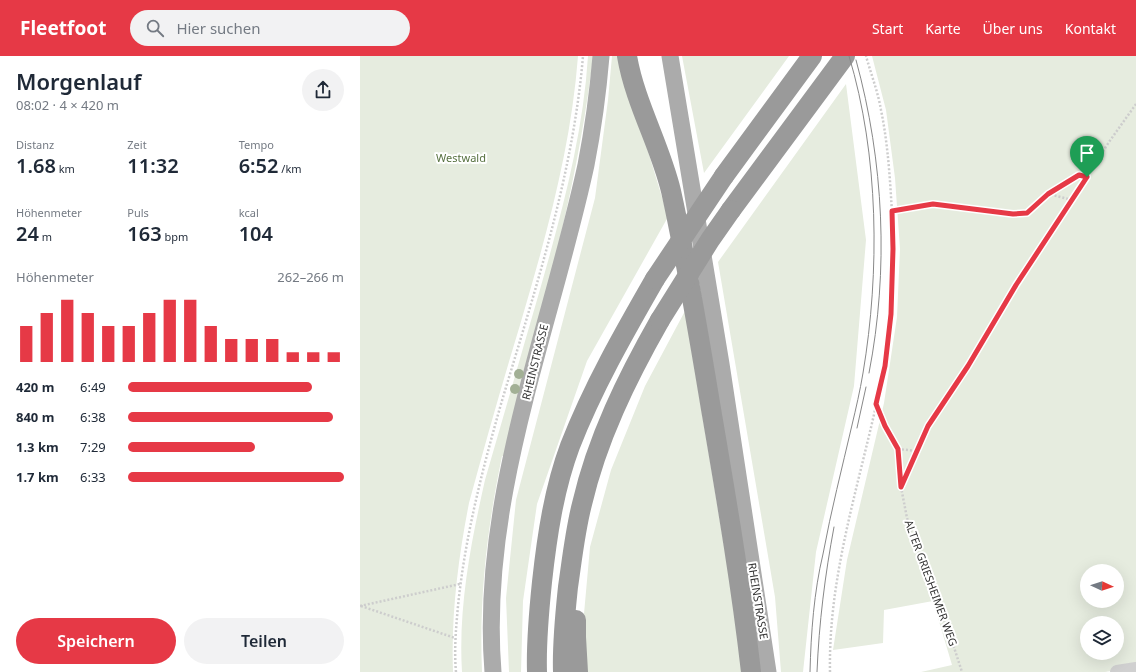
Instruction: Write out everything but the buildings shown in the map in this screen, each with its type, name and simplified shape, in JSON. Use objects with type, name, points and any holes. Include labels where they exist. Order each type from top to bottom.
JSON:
[{"type":"highway","points":[[627,56],[632,80],[658,148],[671,191],[698,330],[716,437],[735,553],[751,672]]},
{"type":"highway","points":[[537,672],[539,612],[546,548],[556,496],[570,447],[590,401],[618,343],[655,279],[724,176],[812,56]]},
{"type":"highway","points":[[563,672],[564,626],[571,567],[582,504],[599,448],[612,414],[635,365],[660,320],[710,240],[843,59]]},
{"type":"highway","points":[[578,672],[576,637],[582,504]]},
{"type":"main road","name":"RHEINSTRASSE","points":[[493,672],[493,591],[499,530],[506,488],[532,374],[570,233],[586,164],[597,98],[601,56]]},
{"type":"main road","name":"RHEINSTRASSE","points":[[670,56],[716,334],[768,672]]},
{"type":"street","points":[[1117,672],[1136,669]]},
{"type":"path","points":[[456,672],[456,638],[460,584],[468,530],[494,430],[550,237],[566,175],[576,123],[583,56]]},
{"type":"path","points":[[830,672],[830,648],[840,559],[885,366],[891,314],[893,249],[891,178],[881,110],[866,56]]},
{"type":"path","points":[[901,487],[928,426],[968,366],[1016,285],[1136,104]]},
{"type":"path","points":[[892,211],[933,204],[1013,214],[1027,213],[1048,194],[1079,175],[1087,177]]},
{"type":"path","points":[[1048,194],[1072,200]]},
{"type":"path","name":"ALTER GRIESHEIMER WEG","points":[[876,404],[885,426],[898,449],[901,487],[907,518],[962,672]]},
{"type":"path","points":[[898,449],[918,451]]},
{"type":"path","points":[[360,606],[460,584]]},
{"type":"path","points":[[360,606],[456,638]]},
{"type":"green space","name":"Westwald","points":[[360,56],[578,56],[570,124],[548,225],[469,503],[454,608],[453,672],[360,672]]},
{"type":"green space","points":[[588,56],[593,56],[591,73],[584,122],[565,218],[554,266],[504,456],[502,456],[492,510],[483,590],[481,644],[482,672],[462,672],[461,648],[464,599],[475,527],[485,480],[539,293],[570,176],[581,116]]},
{"type":"green space","points":[[612,56],[621,56],[668,217],[587,361],[537,504],[523,601],[521,672],[509,672],[506,598],[516,500],[595,198],[608,100]]},
{"type":"green space","points":[[682,56],[789,56],[704,173]]},
{"type":"green space","points":[[872,56],[1136,56],[1136,667],[1105,672],[921,672],[952,665],[933,601],[884,610],[883,643],[833,650],[847,560],[884,403],[897,317],[900,249],[895,178],[886,110]]},
{"type":"green space","points":[[846,84],[866,240],[854,386],[816,552],[803,672],[781,672],[775,597],[718,262]]},
{"type":"green space","points":[[685,311],[745,672],[585,672],[582,636],[590,547],[611,470],[645,386]]},
{"type":"tram line","points":[[810,672],[812,627],[817,583],[861,386],[869,334],[872,295],[874,214],[871,173],[859,94],[849,56]]},
{"type":"tram line","points":[[856,60],[873,137],[878,177],[880,216],[881,256],[879,295],[869,373]]},
{"type":"tram line","points":[[857,428],[866,387]]},
{"type":"tram line","points":[[817,672],[823,599],[834,527]]},
{"type":"route","points":[[1079,175],[1087,177],[1016,285],[968,366],[928,426],[901,487],[898,449],[885,426],[876,404],[885,366],[891,314],[893,249],[892,211],[933,204],[1013,214],[1027,213],[1048,194],[1079,175]]}]
